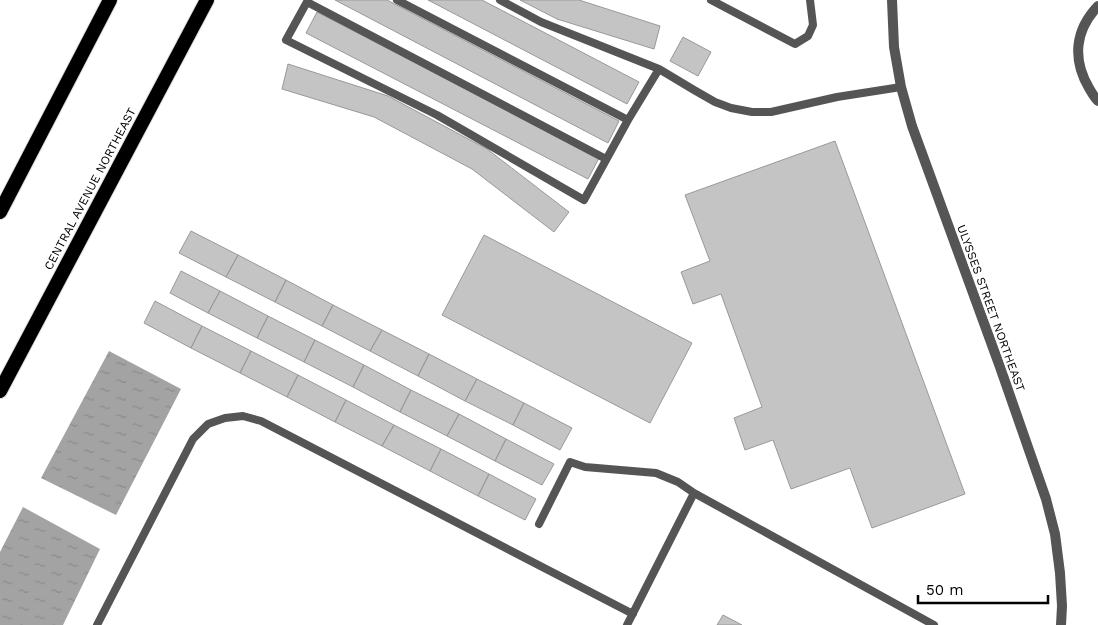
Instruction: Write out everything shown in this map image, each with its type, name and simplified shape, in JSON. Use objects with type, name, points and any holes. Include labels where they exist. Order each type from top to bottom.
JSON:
[{"type":"highway","points":[[0,212],[110,0]]},
{"type":"highway","name":"CENTRAL AVENUE NORTHEAST","points":[[0,391],[207,0]]},
{"type":"street","name":"ULYSSES STREET NORTHEAST","points":[[892,0],[894,47],[901,87],[915,134],[1046,499],[1055,534],[1060,573],[1061,625]]},
{"type":"street","points":[[1098,6],[1089,15],[1078,44],[1079,63],[1085,80],[1098,101]]},
{"type":"lane","points":[[397,0],[628,120]]},
{"type":"lane","points":[[500,0],[541,22],[659,69],[715,102],[731,108],[752,112],[772,112],[837,97],[901,87]]},
{"type":"lane","points":[[711,0],[795,44],[808,36],[812,25],[810,0]]},
{"type":"lane","points":[[606,159],[307,1],[286,40],[437,115],[584,200],[628,120],[659,69]]},
{"type":"lane","points":[[97,625],[193,439],[208,424],[225,418],[243,416],[261,421],[633,614]]},
{"type":"lane","points":[[539,524],[570,462],[585,467],[656,473],[678,482],[694,493],[934,625]]},
{"type":"lane","points":[[627,625],[694,493]]},
{"type":"water","points":[[109,351],[181,389],[116,515],[41,478]]},
{"type":"water","points":[[23,507],[100,549],[63,625],[0,625],[0,552]]},
{"type":"building","points":[[335,0],[387,0],[619,121],[608,143]]},
{"type":"building","points":[[428,0],[482,0],[639,82],[627,104]]},
{"type":"building","points":[[520,0],[579,0],[660,26],[654,49],[557,19]]},
{"type":"building","points":[[317,12],[599,158],[588,179],[306,33]]},
{"type":"building","points":[[683,37],[711,52],[698,76],[670,61]]},
{"type":"building","points":[[288,64],[388,96],[487,149],[569,212],[554,232],[472,169],[374,117],[282,89]]},
{"type":"building","points":[[835,141],[965,494],[872,528],[850,468],[791,489],[773,440],[745,450],[734,418],[762,407],[721,294],[693,304],[681,272],[710,261],[685,195]]},
{"type":"building","points":[[191,231],[238,255],[226,277],[179,253]]},
{"type":"building","points":[[484,235],[692,343],[650,423],[442,315]]},
{"type":"building","points":[[238,255],[286,280],[275,302],[226,277]]},
{"type":"building","points":[[181,271],[220,291],[208,313],[170,293]]},
{"type":"building","points":[[286,280],[333,305],[322,326],[275,302]]},
{"type":"building","points":[[220,291],[268,316],[257,338],[208,313]]},
{"type":"building","points":[[155,301],[202,326],[191,348],[144,323]]},
{"type":"building","points":[[333,305],[382,330],[370,351],[322,326]]},
{"type":"building","points":[[268,316],[315,340],[304,362],[257,338]]},
{"type":"building","points":[[202,326],[251,351],[240,373],[191,348]]},
{"type":"building","points":[[382,330],[429,354],[418,376],[370,351]]},
{"type":"building","points":[[315,340],[364,365],[353,387],[304,362]]},
{"type":"building","points":[[251,351],[298,375],[287,397],[240,373]]},
{"type":"building","points":[[429,354],[477,379],[465,401],[418,376]]},
{"type":"building","points":[[364,365],[411,390],[400,412],[353,387]]},
{"type":"building","points":[[298,375],[346,400],[335,422],[287,397]]},
{"type":"building","points":[[477,379],[524,403],[513,425],[465,401]]},
{"type":"building","points":[[411,390],[459,414],[447,436],[400,412]]},
{"type":"building","points":[[346,400],[394,425],[382,446],[335,422]]},
{"type":"building","points":[[524,403],[572,428],[560,450],[513,425]]},
{"type":"building","points":[[459,414],[506,439],[495,461],[447,436]]},
{"type":"building","points":[[394,425],[441,449],[430,471],[382,446]]},
{"type":"building","points":[[506,439],[554,464],[542,485],[495,461]]},
{"type":"building","points":[[441,449],[489,474],[478,496],[430,471]]},
{"type":"building","points":[[489,474],[536,499],[525,520],[478,496]]},
{"type":"building","points":[[723,615],[742,625],[717,625]]}]
